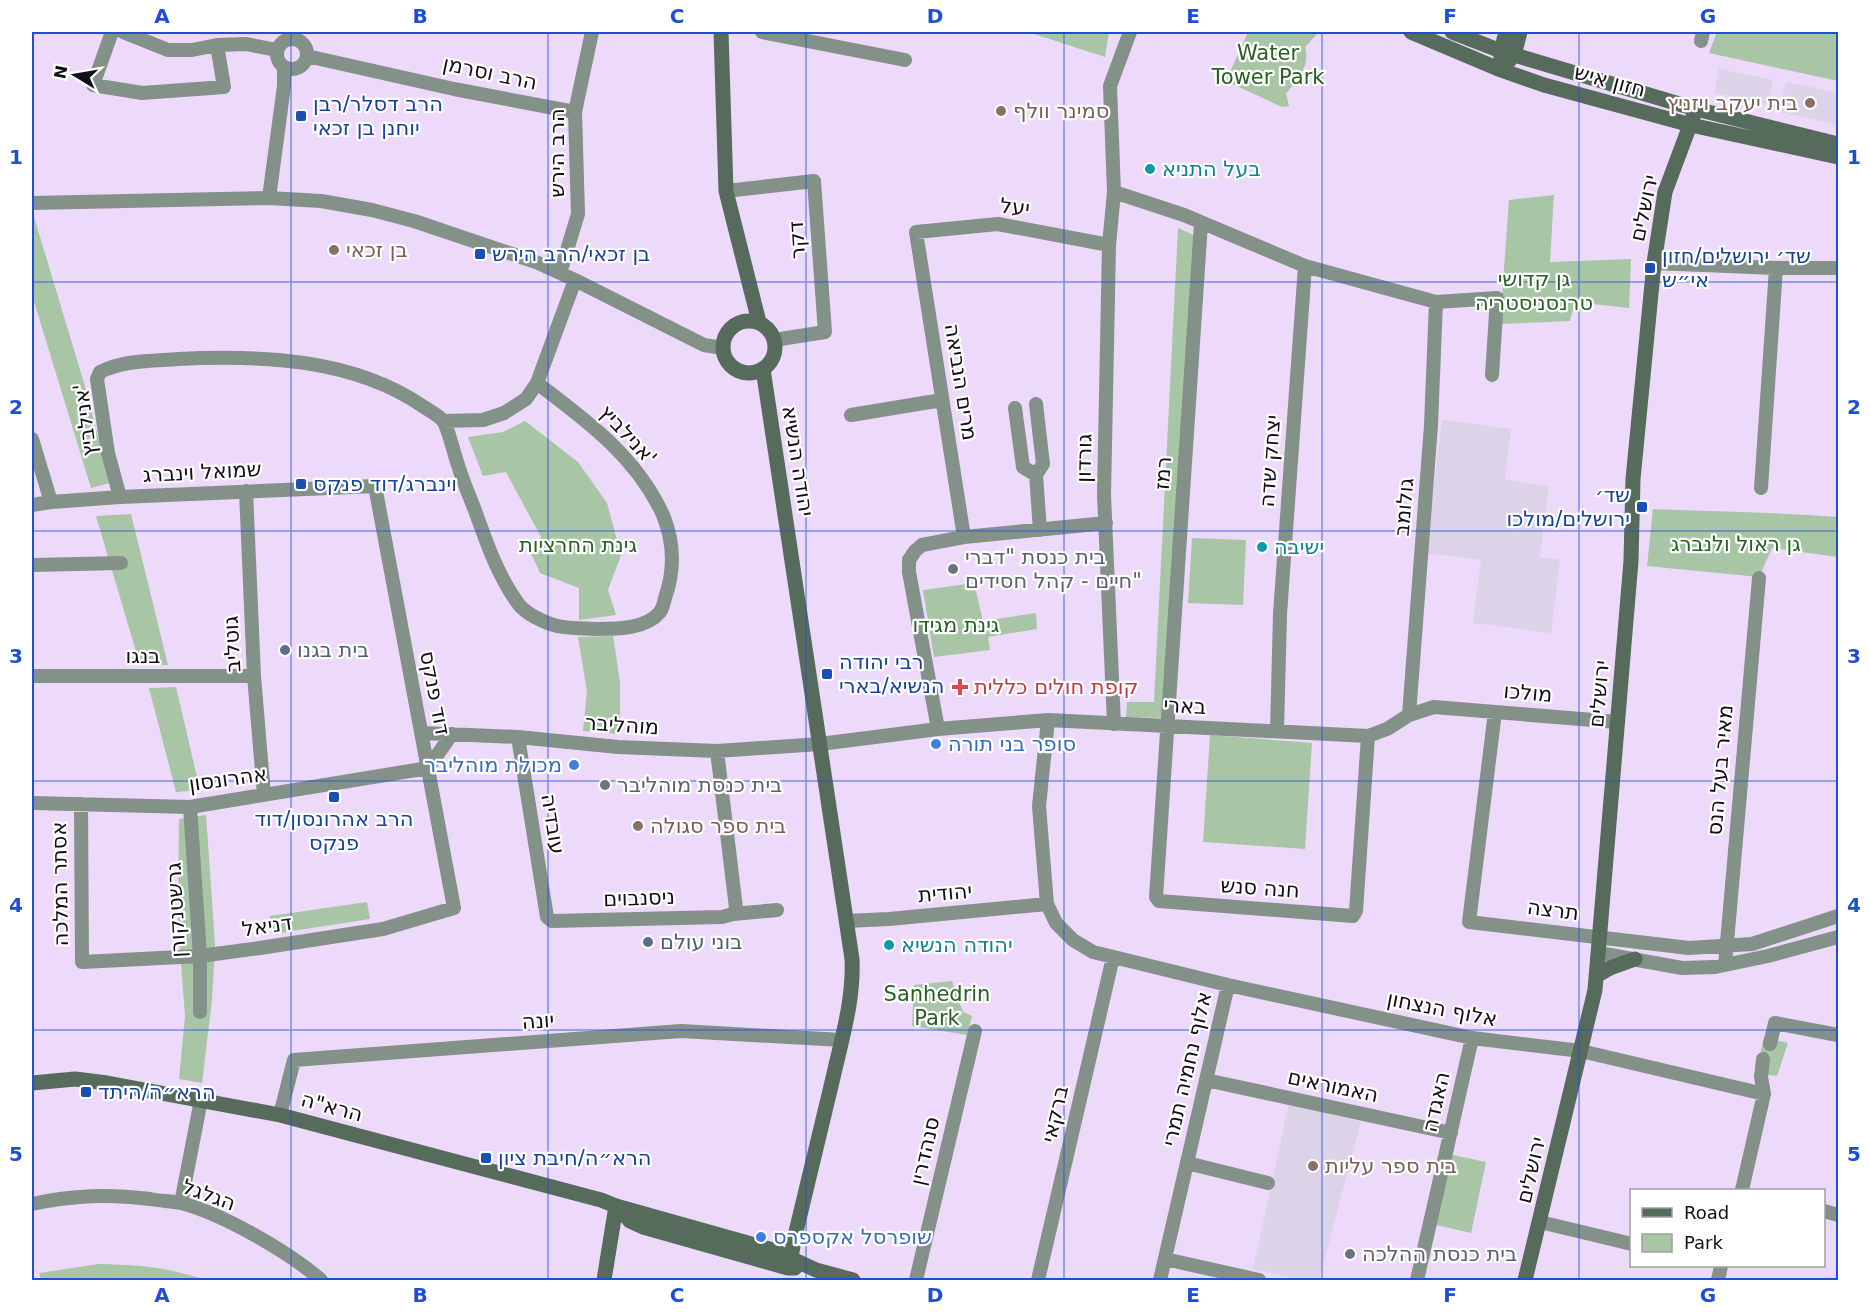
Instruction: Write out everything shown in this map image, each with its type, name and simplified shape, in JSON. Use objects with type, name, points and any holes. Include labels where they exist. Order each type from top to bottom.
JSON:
[{"type":"street","points":[[112,32],[93,85],[142,93],[224,87],[217,45]]},
{"type":"street","points":[[123,32],[168,50],[192,50],[217,45],[246,44],[277,50]]},
{"type":"street","name":"הרב הירש","points":[[560,273],[578,214],[575,112],[592,32]]},
{"type":"street","points":[[721,32],[726,191],[759,322]]},
{"type":"street","points":[[762,32],[904,60]]},
{"type":"street","name":"גורדון","points":[[1114,724],[1104,495],[1108,245],[1114,192],[1110,86],[1130,32]]},
{"type":"street","name":"חזון איש","points":[[1412,32],[1501,70],[1544,85],[1691,125],[1839,157]]},
{"type":"street","name":"חזון איש","points":[[1452,32],[1508,53],[1696,109],[1839,144]]},
{"type":"street","points":[[1506,32],[1508,53]]},
{"type":"street","points":[[1501,70],[1520,32]]},
{"type":"street","points":[[269,198],[283,95],[284,68],[278,60],[277,50],[287,35],[301,41],[307,50],[307,56],[299,68],[284,68]]},
{"type":"street","name":"הרב וסרמן","points":[[307,56],[454,89],[575,112]]},
{"type":"street","name":"ירושלים","points":[[1525,1281],[1581,1051],[1596,976],[1631,561],[1633,479],[1654,263],[1665,192],[1696,109]]},
{"type":"street","name":"דקר","points":[[726,191],[814,181],[825,332],[774,340]]},
{"type":"street","points":[[1114,192],[1185,215],[1305,266],[1436,302],[1497,298],[1492,375]]},
{"type":"street","points":[[32,203],[269,198],[321,201],[372,210],[414,221],[536,262],[704,345],[722,348]]},
{"type":"street","name":"רמז","points":[[1167,726],[1201,223]]},
{"type":"street","name":"יעל","points":[[916,232],[998,224],[1108,245]]},
{"type":"street","name":"מרים הנביאה","points":[[916,232],[964,537]]},
{"type":"street","points":[[1654,263],[1839,268]]},
{"type":"street","name":"יצחק שדה","points":[[1277,731],[1282,569],[1305,266]]},
{"type":"street","points":[[1761,488],[1776,268]]},
{"type":"street","points":[[443,421],[483,420],[504,413],[526,399],[537,383],[575,280]]},
{"type":"street","name":"גולומב","points":[[1409,715],[1431,425],[1436,302]]},
{"type":"street","points":[[741,321],[759,322],[771,332],[774,340],[773,356],[763,369],[754,373],[736,370],[724,357],[723,339],[733,325],[741,321]]},
{"type":"street","name":"אנילביץ'","points":[[120,497],[108,453],[97,379],[100,372],[107,368],[137,362],[213,357],[290,360],[326,367],[374,381],[410,397],[443,421],[501,576],[522,608],[540,620],[564,628],[621,628],[638,625],[661,611],[670,586],[673,565],[672,541],[662,515],[632,464],[593,425],[537,383]]},
{"type":"street","name":"יהודה הנשיא","points":[[763,369],[853,977],[852,995],[790,1263]]},
{"type":"street","points":[[851,415],[942,400]]},
{"type":"street","points":[[1036,404],[1043,464],[1036,475],[1040,530]]},
{"type":"street","points":[[1015,408],[1023,466],[1036,475]]},
{"type":"street","points":[[32,439],[51,502]]},
{"type":"street","name":"שמואל וינברג","points":[[32,506],[51,502],[120,497],[375,486]]},
{"type":"street","name":"דוד פנקס","points":[[375,486],[454,908]]},
{"type":"street","name":"גוטליב","points":[[246,491],[254,676],[264,795]]},
{"type":"street","points":[[938,729],[909,572],[909,560],[915,551],[922,545],[964,537],[1106,523]]},
{"type":"street","points":[[32,565],[121,563]]},
{"type":"street","name":"מאיר בעל הנס","points":[[1725,965],[1759,578]]},
{"type":"street","name":"בנגו","points":[[32,676],[254,676]]},
{"type":"street","name":"בארי","points":[[820,744],[938,729],[1048,720],[1368,736],[1388,729],[1409,715],[1434,707]]},
{"type":"street","name":"מולכו","points":[[1434,707],[1617,722]]},
{"type":"street","name":"תרצה","points":[[1495,712],[1469,922],[1600,945],[1689,948],[1752,944],[1839,916]]},
{"type":"street","points":[[1047,904],[1039,806],[1048,720]]},
{"type":"street","name":"חנה סנש","points":[[1167,726],[1156,897],[1159,901],[1353,916],[1356,911],[1368,736]]},
{"type":"street","name":"מוהליבר","points":[[422,733],[518,737],[618,747],[717,751],[820,744]]},
{"type":"street","points":[[428,768],[452,734]]},
{"type":"street","name":"עובדיה","points":[[518,737],[547,917]]},
{"type":"street","points":[[717,751],[736,908],[733,914]]},
{"type":"street","name":"אהרונסון","points":[[32,802],[190,807],[428,768]]},
{"type":"street","name":"אסתר המלכה","points":[[81,804],[82,962]]},
{"type":"street","name":"גרשטנקורן","points":[[190,807],[200,956],[200,1012]]},
{"type":"street","name":"יהודית","points":[[846,921],[1047,904]]},
{"type":"street","name":"אלוף הנצחון","points":[[1047,904],[1056,923],[1073,940],[1094,952],[1228,985],[1472,1038],[1581,1051],[1764,1094]]},
{"type":"street","name":"דניאל","points":[[82,962],[200,956],[383,929],[454,908]]},
{"type":"street","name":"ניסנבוים","points":[[547,917],[552,921],[722,917],[777,910]]},
{"type":"street","name":"תרצה","points":[[1600,945],[1635,959],[1682,968],[1725,965],[1839,937]]},
{"type":"street","name":"ברקאי","points":[[1038,1281],[1113,957]]},
{"type":"street","points":[[1596,976],[1635,959]]},
{"type":"street","name":"אלוף נחמיה תמרי","points":[[1161,1281],[1228,985]]},
{"type":"street","points":[[1770,1044],[1775,1023],[1839,1035]]},
{"type":"street","name":"יונה","points":[[280,1115],[294,1060],[681,1031],[842,1040]]},
{"type":"street","name":"סנהדרין","points":[[916,1281],[975,1031]]},
{"type":"street","name":"האגדה","points":[[1417,1281],[1472,1038]]},
{"type":"street","points":[[1742,1189],[1764,1094],[1761,1077],[1763,1059]]},
{"type":"street","name":"הרא\"ה","points":[[32,1083],[75,1079],[107,1083],[280,1115],[601,1200],[773,1250],[790,1263]]},
{"type":"street","name":"האמוראים","points":[[1206,1080],[1451,1133]]},
{"type":"street","points":[[181,1203],[201,1100]]},
{"type":"street","name":"אלוף נחמיה תמרי","points":[[1187,1163],[1268,1183]]},
{"type":"street","name":"הגלגל","points":[[32,1204],[57,1198],[88,1195],[121,1196],[181,1203],[221,1219],[270,1244],[321,1281]]},
{"type":"street","points":[[604,1281],[616,1206]]},
{"type":"street","name":"הרא\"ה","points":[[616,1206],[630,1221],[643,1227],[853,1281]]},
{"type":"street","points":[[611,1240],[630,1221]]},
{"type":"street","points":[[1540,1222],[1630,1244]]},
{"type":"street","points":[[773,1250],[789,1247],[794,1240]]},
{"type":"street","points":[[1166,1259],[1259,1281]]},
{"type":"shaded area","points":[[1719,69],[1773,80],[1768,104],[1714,93]]},
{"type":"shaded area","name":"בית יעקב ויזניץ","points":[[1786,82],[1838,93],[1838,125],[1779,112]]},
{"type":"shaded area","points":[[1442,420],[1511,429],[1505,480],[1549,486],[1540,557],[1560,560],[1551,633],[1473,623],[1481,560],[1426,553]]},
{"type":"shaded area","name":"בית ספר עליות","points":[[1289,1103],[1361,1122],[1319,1280],[1305,1280],[1253,1269]]},
{"type":"green space","points":[[1028,32],[1109,32],[1105,57]]},
{"type":"green space","name":"Water Tower Park","points":[[1248,32],[1319,32],[1305,47],[1305,67],[1286,94],[1289,106],[1282,107],[1226,81]]},
{"type":"green space","points":[[1717,32],[1838,32],[1838,81],[1709,53]]},
{"type":"green space","name":"גן קדושי טרנסניסטריה","points":[[1554,195],[1550,262],[1631,259],[1629,308],[1575,302],[1570,321],[1500,324],[1509,200]]},
{"type":"green space","points":[[32,217],[34,217],[84,383],[110,483],[91,488],[32,295]]},
{"type":"green space","points":[[1178,228],[1196,236],[1164,718],[1126,717],[1127,702],[1154,702]]},
{"type":"green space","name":"גינת החרציות","points":[[525,421],[578,462],[607,503],[621,555],[608,590],[616,615],[579,620],[579,588],[540,573],[530,551],[541,537],[506,472],[483,476],[468,437],[503,432]]},
{"type":"green space","name":"גן ראול ולנברג","points":[[1653,509],[1838,517],[1838,557],[1772,548],[1759,577],[1647,566]]},
{"type":"green space","points":[[131,514],[168,665],[140,665],[96,516]]},
{"type":"green space","points":[[1192,538],[1246,540],[1243,605],[1188,603]]},
{"type":"green space","name":"גינת מגידו","points":[[974,583],[983,621],[1036,613],[1037,629],[988,637],[990,650],[934,657],[923,590]]},
{"type":"green space","points":[[613,636],[620,682],[620,734],[583,731],[587,691],[578,637]]},
{"type":"green space","points":[[176,687],[200,790],[176,792],[149,688]]},
{"type":"green space","points":[[1210,735],[1312,743],[1305,849],[1203,842]]},
{"type":"green space","points":[[206,815],[215,944],[212,1000],[202,1083],[179,1079],[185,1016],[178,925],[179,819]]},
{"type":"green space","points":[[367,902],[370,919],[273,934],[270,916]]},
{"type":"green space","name":"Sanhedrin Park","points":[[952,981],[963,1012],[972,1016],[967,1035],[912,1026],[914,985]]},
{"type":"green space","points":[[1764,1037],[1788,1043],[1777,1076],[1756,1073]]},
{"type":"green space","points":[[1448,1154],[1486,1162],[1471,1233],[1432,1224]]},
{"type":"green space","points":[[99,1264],[153,1267],[205,1280],[41,1280],[39,1273]]},
{"type":"place","name":"בית יעקב ויזניץ","points":[[1810,103]]},
{"type":"place","name":"סמינר וולף","points":[[1001,111]]},
{"type":"place","name":"הרב דסלר/רבן יוחנן בן זכאי","points":[[301,116]]},
{"type":"place","name":"בעל התניא","points":[[1150,169]]},
{"type":"place","name":"בן זכאי","points":[[334,250]]},
{"type":"place","name":"בן זכאי/הרב הירש","points":[[480,254]]},
{"type":"place","name":"שד׳ ירושלים/חזון אי״ש","points":[[1650,268]]},
{"type":"place","name":"וינברג/דוד פנקס","points":[[301,484]]},
{"type":"place","name":"שד׳ ירושלים/מולכו","points":[[1642,507]]},
{"type":"place","name":"ישיבה","points":[[1262,547]]},
{"type":"place","name":"בית כנסת \"דברי חיים - קהל חסידים\"","points":[[953,569]]},
{"type":"place","name":"בית בגנו","points":[[285,650]]},
{"type":"place","name":"רבי יהודה הנשיא/בארי","points":[[827,674]]},
{"type":"place","name":"קופת חולים כללית","points":[[960,687]]},
{"type":"place","name":"סופר בני תורה","points":[[936,744]]},
{"type":"place","name":"מכולת מוהליבר","points":[[574,765]]},
{"type":"place","name":"בית כנסת מוהליבר","points":[[605,785]]},
{"type":"place","name":"הרב אהרונסון/דוד פנקס","points":[[334,797]]},
{"type":"place","name":"בית ספר סגולה","points":[[638,826]]},
{"type":"place","name":"בוני עולם","points":[[648,942]]},
{"type":"place","name":"יהודה הנשיא","points":[[889,945]]},
{"type":"place","name":"הרא״ה/היתד","points":[[86,1092]]},
{"type":"place","name":"הרא״ה/חיבת ציון","points":[[486,1158]]},
{"type":"place","name":"בית ספר עליות","points":[[1313,1166]]},
{"type":"place","name":"שופרסל אקספרס","points":[[761,1237]]},
{"type":"place","name":"בית כנסת ההלכה","points":[[1350,1254]]}]
